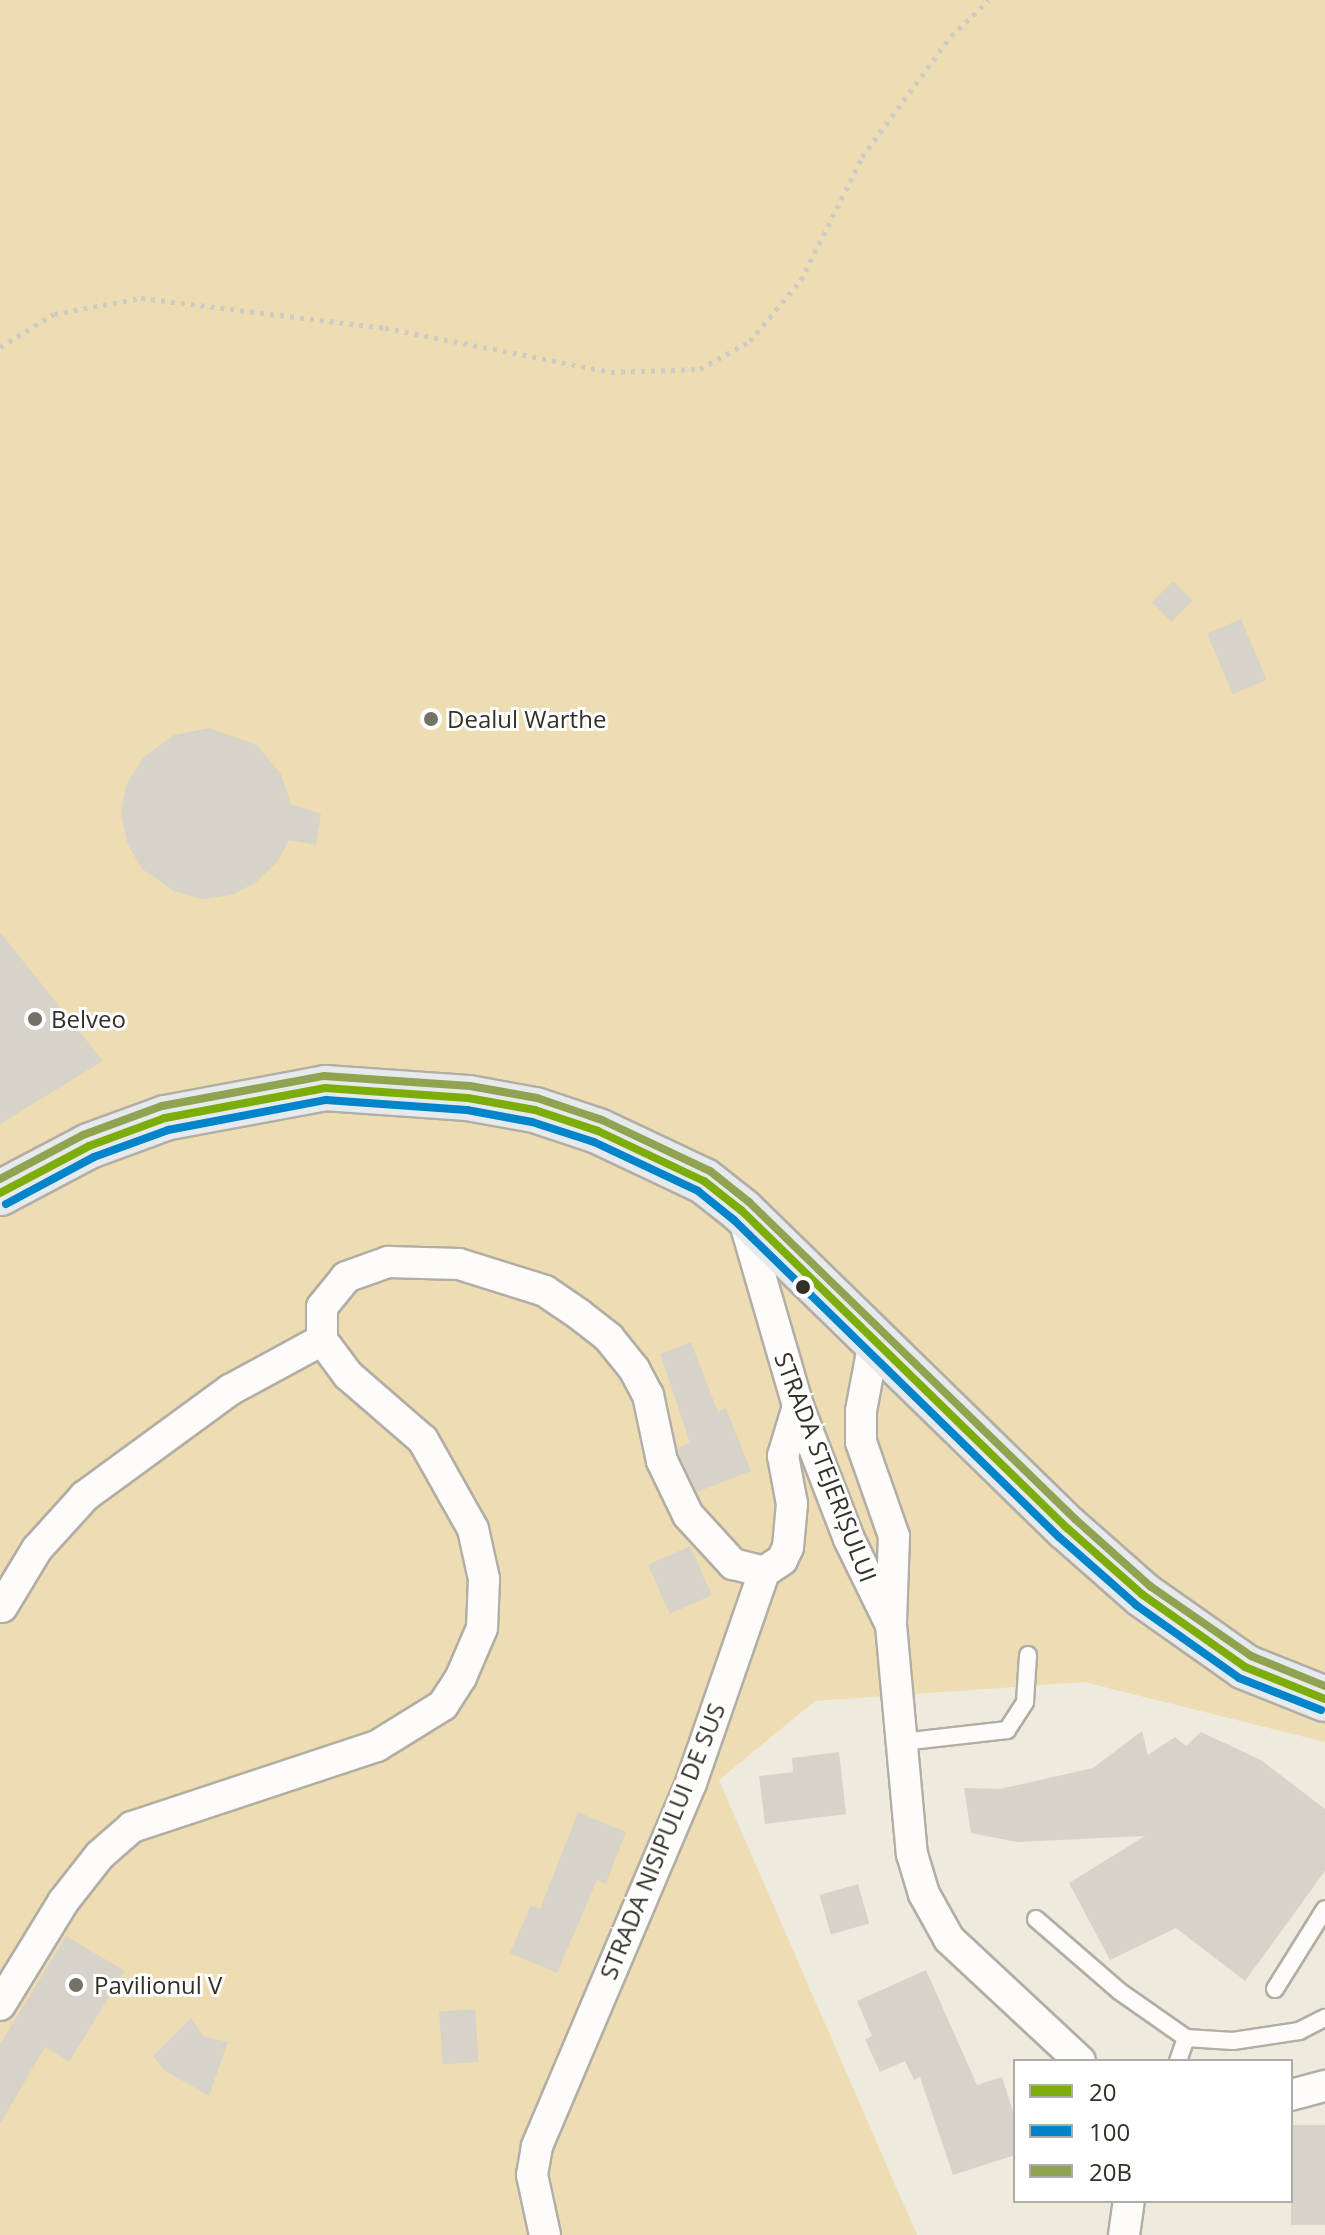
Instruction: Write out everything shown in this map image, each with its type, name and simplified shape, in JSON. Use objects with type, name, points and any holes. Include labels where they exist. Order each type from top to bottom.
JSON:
[{"type":"main road","points":[[0,1193],[89,1146],[165,1118],[325,1088],[401,1091],[535,1110],[645,1150],[704,1181],[742,1211],[875,1336],[1067,1528],[1143,1595],[1245,1667],[1325,1699]]},
{"type":"street","name":"STRADA STEJERIȘULUI","points":[[742,1211],[798,1406],[849,1539],[891,1625],[912,1854],[924,1894],[949,1939],[1078,2059]]},
{"type":"street","points":[[0,2005],[63,1902],[100,1855],[132,1827],[377,1746],[443,1705],[461,1677],[482,1628],[484,1579],[473,1529],[423,1440],[348,1375],[322,1340],[322,1307],[332,1289],[363,1269],[388,1262],[459,1264],[545,1291],[609,1338],[634,1369],[648,1395],[662,1461],[688,1515],[733,1564],[764,1572]]},
{"type":"street","points":[[875,1336],[861,1411],[861,1442],[894,1536],[891,1625]]},
{"type":"street","points":[[2,1607],[37,1549],[85,1496],[230,1390],[322,1340]]},
{"type":"street","name":"STRADA NISIPULUI DE SUS","points":[[545,2235],[532,2175],[537,2146],[691,1783],[764,1572],[782,1560],[791,1535],[792,1504],[783,1456],[798,1406]]},
{"type":"street","points":[[1293,2094],[1325,2086]]},
{"type":"street","points":[[1124,2235],[1129,2203]]},
{"type":"lane","points":[[902,1742],[1007,1730],[1025,1702],[1028,1655]]},
{"type":"lane","points":[[1275,1989],[1325,1909]]},
{"type":"lane","points":[[1036,1919],[1119,1991],[1186,2038],[1233,2041],[1299,2031],[1325,2018]]},
{"type":"lane","points":[[1179,2059],[1186,2038]]},
{"type":"path","points":[[0,347],[54,314],[141,298],[385,328],[611,372],[700,369],[750,341],[801,280],[862,157],[951,36],[989,0]]},
{"type":"shaded area","points":[[0,0],[1325,0],[1325,1742],[1084,1682],[815,1701],[719,1780],[917,2235],[0,2235]]},
{"type":"building","points":[[1173,581],[1193,601],[1172,622],[1152,602]]},
{"type":"building","points":[[1241,619],[1267,680],[1233,694],[1207,633]]},
{"type":"building","points":[[210,728],[257,745],[281,774],[291,804],[321,814],[316,845],[289,840],[277,862],[255,883],[232,895],[201,899],[174,891],[142,869],[128,845],[121,814],[126,785],[144,757],[174,735]]},
{"type":"building","name":"Belveo","points":[[0,932],[103,1061],[0,1124]]},
{"type":"building","points":[[691,1342],[718,1412],[726,1408],[751,1471],[697,1492],[679,1455],[678,1448],[690,1443],[660,1354]]},
{"type":"building","points":[[690,1546],[712,1595],[670,1614],[648,1565]]},
{"type":"building","points":[[1142,1731],[1148,1755],[1175,1737],[1186,1746],[1201,1732],[1261,1760],[1325,1809],[1325,1871],[1245,1981],[1176,1928],[1110,1960],[1069,1883],[1145,1836],[1017,1842],[971,1833],[964,1788],[1000,1789],[1093,1768]]},
{"type":"building","points":[[839,1752],[846,1814],[765,1824],[759,1776],[793,1772],[792,1758]]},
{"type":"building","points":[[578,1812],[626,1832],[606,1884],[597,1880],[557,1973],[510,1953],[531,1905],[540,1909]]},
{"type":"building","points":[[858,1884],[869,1923],[831,1934],[820,1895]]},
{"type":"building","name":"Pavilionul V","points":[[66,1936],[125,1971],[69,2062],[45,2047],[0,2124],[0,2044]]},
{"type":"building","points":[[926,1970],[977,2085],[1002,2077],[1013,2112],[1013,2156],[953,2175],[920,2077],[914,2080],[905,2061],[880,2072],[865,2039],[872,2036],[857,2001]]},
{"type":"building","points":[[475,2009],[479,2062],[443,2064],[439,2012]]},
{"type":"building","points":[[191,2018],[203,2036],[228,2042],[209,2096],[164,2070],[153,2056]]},
{"type":"building","points":[[1293,2125],[1325,2125],[1325,2225],[1291,2225]]},
{"type":"transit line","name":"20B","points":[[0,1179],[83,1135],[162,1106],[324,1076],[470,1086],[537,1098],[602,1120],[710,1171],[749,1202],[1075,1519],[1150,1586],[1251,1656],[1325,1686]]},
{"type":"transit line","name":"20","points":[[0,1193],[89,1146],[165,1118],[325,1088],[468,1098],[535,1110],[598,1131],[704,1181],[742,1211],[1067,1528],[1143,1595],[1245,1667],[1325,1699]]},
{"type":"transit line","name":"100","points":[[6,1204],[94,1157],[168,1130],[326,1100],[467,1110],[532,1122],[594,1142],[698,1191],[734,1220],[1059,1537],[1136,1605],[1239,1678],[1321,1710]]},
{"type":"place","name":"Dealul Warthe","points":[[431,719]]},
{"type":"place","name":"Belveo","points":[[35,1019]]},
{"type":"place","name":"Pavilionul V","points":[[76,1985]]}]
